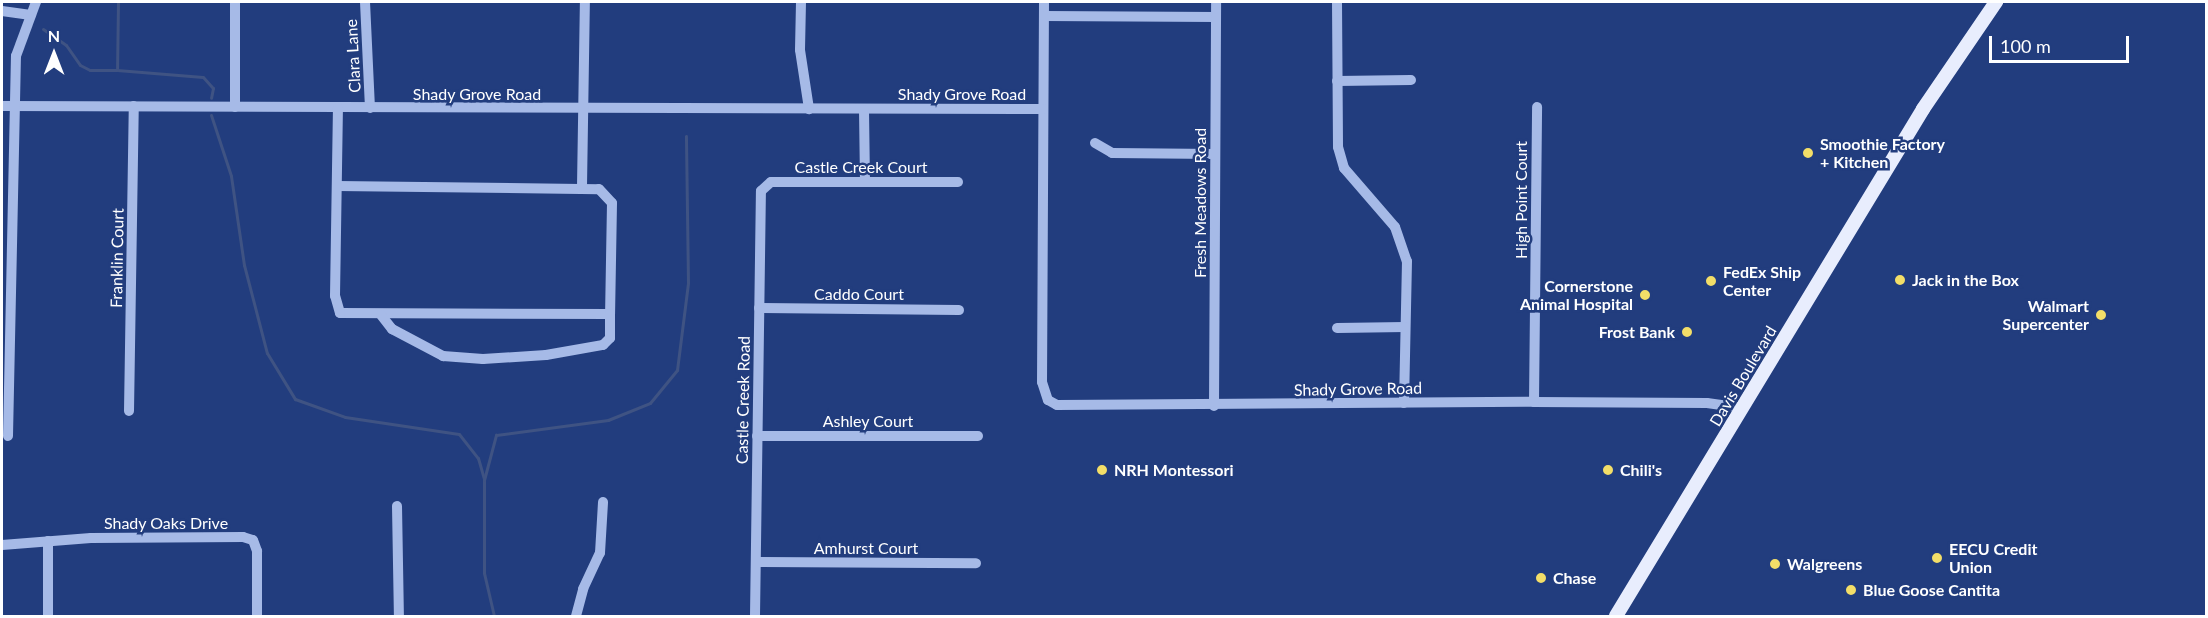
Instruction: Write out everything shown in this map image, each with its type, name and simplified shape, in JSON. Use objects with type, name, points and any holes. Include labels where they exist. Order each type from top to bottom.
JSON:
[{"type":"main road","name":"Davis Boulevard","points":[[1616,616],[1923,109],[1996,2]]},
{"type":"main road","points":[[1626,616],[1627,598]]},
{"type":"street","points":[[8,436],[16,56],[36,2]]},
{"type":"street","points":[[236,2],[236,107]]},
{"type":"street","name":"Clara Lane","points":[[365,2],[370,108]]},
{"type":"street","points":[[582,186],[585,2]]},
{"type":"street","points":[[801,2],[800,50],[809,109]]},
{"type":"street","points":[[1043,109],[1044,2]]},
{"type":"street","name":"Fresh Meadows Road","points":[[1215,406],[1216,2]]},
{"type":"street","points":[[1337,2],[1336,127],[1344,168],[1391,221],[1407,261],[1404,403]]},
{"type":"street","points":[[2,11],[32,15]]},
{"type":"street","points":[[1044,16],[1216,17]]},
{"type":"street","points":[[1337,81],[1411,80]]},
{"type":"street","name":"Shady Grove Road","points":[[2,106],[1043,109],[1044,393],[1057,405],[1069,407],[1534,402],[1707,403],[1743,408]]},
{"type":"street","name":"Franklin Court","points":[[129,411],[134,106]]},
{"type":"street","name":"High Point Court","points":[[1534,402],[1537,107]]},
{"type":"street","points":[[338,108],[335,304],[340,313],[381,315],[609,314]]},
{"type":"street","points":[[864,110],[865,182]]},
{"type":"street","points":[[1095,142],[1112,153],[1215,154]]},
{"type":"street","name":"Castle Creek Court","points":[[764,185],[958,182]]},
{"type":"street","name":"Castle Creek Road","points":[[755,616],[759,197],[764,185]]},
{"type":"street","points":[[337,186],[582,186],[599,189],[612,203],[610,338],[603,345],[546,355],[483,359],[443,356],[392,329],[381,315]]},
{"type":"street","name":"Caddo Court","points":[[759,308],[959,310]]},
{"type":"street","points":[[1337,328],[1405,327]]},
{"type":"street","name":"Ashley Court","points":[[757,436],[978,436]]},
{"type":"street","points":[[576,616],[583,589],[600,552],[603,502]]},
{"type":"street","points":[[397,506],[399,616]]},
{"type":"street","name":"Shady Oaks Drive","points":[[2,545],[48,541],[243,537],[253,540],[258,560],[257,616]]},
{"type":"street","points":[[48,541],[48,616]]},
{"type":"street","name":"Amhurst Court","points":[[756,562],[976,563]]},
{"type":"waterway","points":[[118,2],[117,70],[203,77],[213,88],[211,98]]},
{"type":"waterway","points":[[43,29],[66,45],[80,65],[90,70],[117,70]]},
{"type":"waterway","points":[[211,115],[231,176],[244,265],[267,353],[295,399],[345,417],[459,434],[478,458],[484,479]]},
{"type":"waterway","points":[[494,616],[484,573],[484,480],[496,435],[608,420],[650,403],[677,370],[688,283],[686,136]]},
{"type":"place","name":"Smoothie Factory + Kitchen","points":[[1808,153]]},
{"type":"place","name":"Jack in the Box","points":[[1900,280]]},
{"type":"place","name":"FedEx Ship Center","points":[[1711,281]]},
{"type":"place","name":"Cornerstone Animal Hospital","points":[[1645,295]]},
{"type":"place","name":"Walmart Supercenter","points":[[2101,315]]},
{"type":"place","name":"Frost Bank","points":[[1687,332]]},
{"type":"place","name":"NRH Montessori","points":[[1102,470]]},
{"type":"place","name":"Chili's","points":[[1608,470]]},
{"type":"place","name":"EECU Credit Union","points":[[1937,558]]},
{"type":"place","name":"Walgreens","points":[[1775,564]]},
{"type":"place","name":"Chase","points":[[1541,578]]},
{"type":"place","name":"Blue Goose Cantita","points":[[1851,590]]}]
